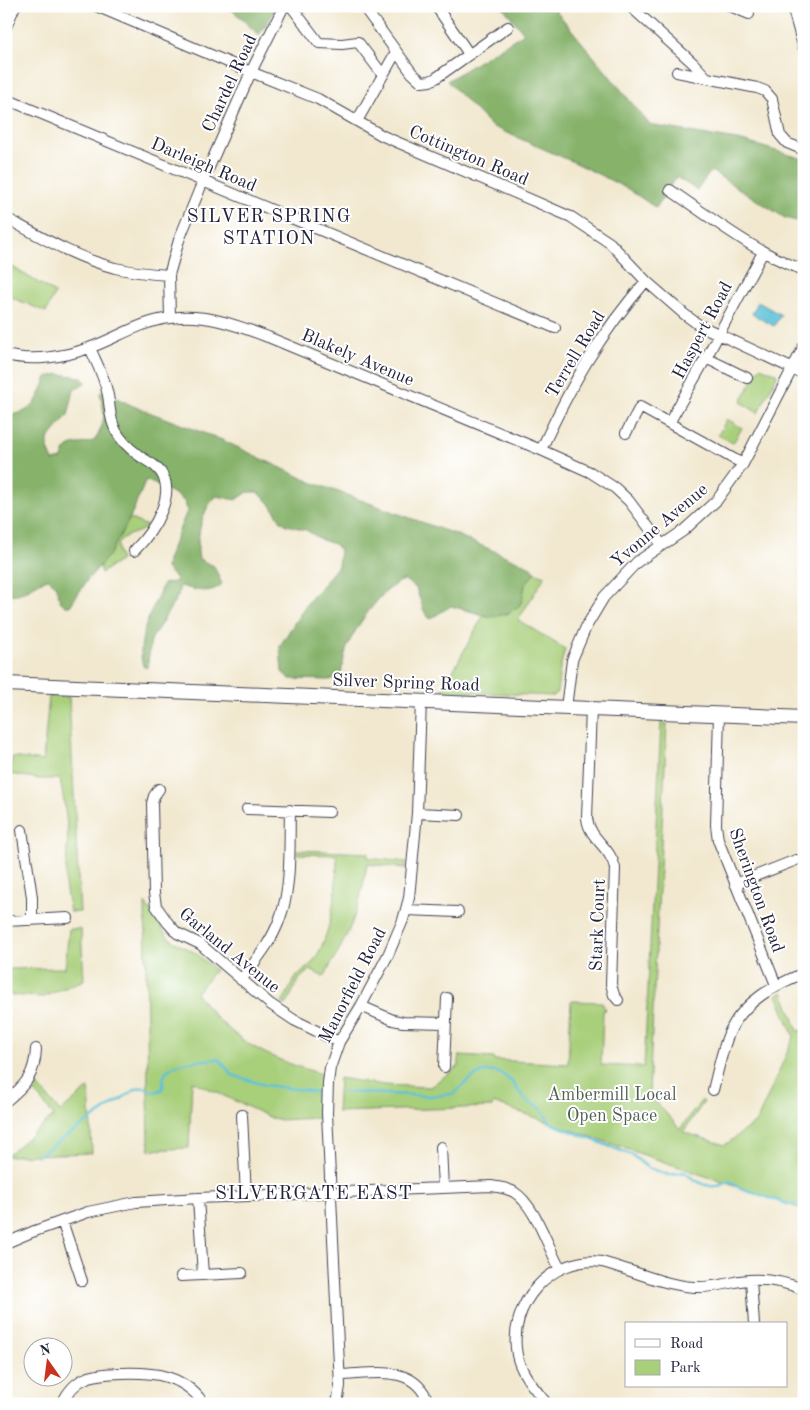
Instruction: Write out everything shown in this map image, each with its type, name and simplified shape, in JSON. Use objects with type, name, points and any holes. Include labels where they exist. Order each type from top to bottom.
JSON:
[{"type":"main road","name":"Silver Spring Road","points":[[6,684],[804,718]]},
{"type":"street","points":[[6,27],[15,6]]},
{"type":"street","name":"Cottington Road","points":[[96,6],[318,99],[383,136],[571,217],[610,243],[646,280],[684,314],[718,335],[804,374]]},
{"type":"street","name":"Chardel Road","points":[[170,318],[169,275],[176,248],[202,181],[251,72],[284,6]]},
{"type":"street","points":[[291,6],[319,43],[342,44],[358,42],[383,75]]},
{"type":"street","points":[[363,6],[417,79],[426,83],[436,78],[508,27]]},
{"type":"street","points":[[436,6],[469,54]]},
{"type":"street","points":[[630,6],[707,78]]},
{"type":"street","points":[[730,6],[749,14]]},
{"type":"street","points":[[792,6],[804,49]]},
{"type":"street","points":[[357,121],[396,52]]},
{"type":"street","points":[[677,72],[765,91],[772,99],[780,135],[788,143],[804,150]]},
{"type":"street","name":"Darleigh Road","points":[[6,99],[555,328]]},
{"type":"street","points":[[670,190],[762,252],[804,270]]},
{"type":"street","points":[[6,218],[56,245],[96,262],[131,271],[169,275]]},
{"type":"street","name":"Haspert Road","points":[[669,423],[762,252]]},
{"type":"street","name":"Terrell Road","points":[[541,450],[564,400],[586,362],[615,318],[646,280]]},
{"type":"street","name":"Blakely Avenue","points":[[6,355],[34,358],[56,356],[90,348],[139,326],[186,316],[207,318],[243,328],[541,450],[590,472],[615,488],[629,501],[662,545]]},
{"type":"street","name":"Yvonne Avenue","points":[[566,708],[572,660],[586,627],[604,597],[637,562],[683,531],[717,500],[744,464],[804,346]]},
{"type":"street","points":[[90,348],[108,391],[111,421],[117,433],[137,455],[158,468],[166,491],[162,512],[144,540],[134,551]]},
{"type":"street","points":[[706,358],[747,378]]},
{"type":"street","points":[[626,433],[640,407],[744,464]]},
{"type":"street","name":"Manorfield Road","points":[[337,1404],[340,1393],[340,1376],[327,1097],[330,1068],[339,1042],[361,1006],[396,937],[406,910],[412,875],[418,813],[421,701]]},
{"type":"street","name":"Stark Court","points":[[591,709],[586,818],[590,829],[608,851],[615,868],[611,984],[614,995],[618,1000]]},
{"type":"street","name":"Sherington Road","points":[[719,714],[716,834],[721,851],[776,985]]},
{"type":"street","name":"Garland Avenue","points":[[158,789],[152,803],[156,906],[173,929],[200,944],[281,1012],[339,1042]]},
{"type":"street","points":[[247,809],[329,812]]},
{"type":"street","points":[[241,980],[262,953],[281,917],[287,885],[290,810]]},
{"type":"street","points":[[418,813],[459,815]]},
{"type":"street","points":[[22,830],[32,897],[32,920]]},
{"type":"street","points":[[735,884],[796,860]]},
{"type":"street","points":[[406,910],[458,912]]},
{"type":"street","points":[[6,921],[68,918]]},
{"type":"street","points":[[713,1090],[726,1042],[734,1023],[761,995],[776,985],[804,973]]},
{"type":"street","points":[[444,1066],[447,998]]},
{"type":"street","points":[[361,1006],[393,1020],[446,1023]]},
{"type":"street","points":[[6,1101],[16,1093],[30,1076],[34,1068],[36,1049]]},
{"type":"street","points":[[242,1115],[246,1196]]},
{"type":"street","points":[[441,1147],[443,1188]]},
{"type":"street","points":[[6,1242],[88,1212],[136,1202],[491,1186],[514,1192],[520,1197],[531,1211],[560,1269]]},
{"type":"street","points":[[198,1198],[203,1275]]},
{"type":"street","points":[[62,1220],[82,1282]]},
{"type":"street","points":[[546,1404],[529,1381],[521,1366],[516,1335],[519,1318],[530,1295],[542,1281],[571,1264],[592,1261],[687,1286],[719,1286],[751,1280],[775,1281],[804,1290]]},
{"type":"street","points":[[181,1276],[242,1272]]},
{"type":"street","points":[[751,1280],[754,1322]]},
{"type":"street","points":[[62,1404],[68,1392],[83,1379],[101,1374],[142,1372],[159,1374],[176,1380],[192,1390],[204,1404]]},
{"type":"street","points":[[340,1376],[384,1373],[404,1376],[422,1388],[429,1404]]},
{"type":"green space","points":[[228,6],[278,6],[259,35]]},
{"type":"green space","points":[[502,6],[552,6],[650,125],[742,141],[804,159],[804,223],[785,218],[711,171],[697,190],[676,177],[656,208],[628,189],[578,164],[491,126],[447,81],[524,33]]},
{"type":"green space","points":[[6,263],[55,293],[46,312],[6,295]]},
{"type":"green space","points":[[760,367],[776,373],[777,376],[758,413],[741,402]]},
{"type":"green space","points":[[59,374],[81,377],[86,382],[74,390],[68,415],[48,439],[48,449],[53,461],[62,459],[70,446],[88,443],[97,437],[104,416],[100,393],[102,391],[133,406],[222,440],[311,482],[457,535],[531,567],[535,572],[525,585],[522,601],[519,606],[507,614],[491,617],[451,606],[430,619],[424,611],[416,588],[405,580],[389,589],[372,606],[358,626],[347,647],[340,677],[329,680],[290,679],[282,672],[280,646],[305,606],[338,566],[340,550],[334,544],[322,540],[306,530],[287,525],[281,521],[269,502],[257,492],[248,492],[236,500],[217,496],[207,508],[204,516],[199,534],[198,552],[199,559],[214,566],[222,584],[217,588],[207,591],[180,586],[178,596],[151,640],[147,668],[143,666],[141,656],[143,635],[163,584],[173,582],[176,579],[166,568],[167,560],[187,511],[185,502],[175,494],[146,480],[130,518],[110,554],[88,579],[70,606],[65,606],[60,601],[56,586],[49,579],[20,593],[6,594],[6,415],[23,412],[29,408],[37,399],[47,377]]},
{"type":"green space","points":[[727,419],[742,428],[733,443],[718,435]]},
{"type":"green space","points":[[119,514],[147,526],[121,540],[118,544],[118,551],[121,560],[101,573],[99,563]]},
{"type":"green space","points":[[512,563],[545,576],[518,620],[565,649],[557,692],[554,696],[442,691]]},
{"type":"green space","points":[[49,696],[69,697],[80,912],[70,912],[65,885],[68,832],[60,779],[39,779],[11,774],[12,757],[43,761]]},
{"type":"green space","name":"Ambermill Local Open Space","points":[[661,723],[667,723],[649,1094],[680,1129],[702,1100],[704,1102],[683,1132],[725,1145],[757,1121],[794,1037],[777,995],[783,992],[798,1031],[804,1030],[804,1210],[493,1103],[492,1107],[337,1112],[339,1078],[384,1085],[430,1087],[459,1066],[459,1056],[568,1064],[571,1001],[602,1002],[605,1010],[603,1011],[601,1065],[644,1067]]},
{"type":"green space","points":[[297,850],[368,853],[368,858],[406,862],[405,868],[367,864],[361,895],[352,922],[324,977],[310,970],[300,978],[286,1005],[282,1003],[293,982],[312,963],[324,940],[329,926],[336,882],[337,855],[297,854]]},
{"type":"green space","points":[[145,903],[167,936],[196,953],[215,970],[196,993],[220,1021],[235,1034],[270,1056],[322,1074],[320,1118],[276,1120],[192,1081],[189,1148],[149,1150]]},
{"type":"green space","points":[[69,929],[81,929],[84,980],[43,997],[6,995],[6,969],[65,968]]},
{"type":"green space","points":[[36,1083],[60,1112],[89,1088],[92,1153],[6,1156],[54,1116],[32,1089]]},
{"type":"water","points":[[758,302],[781,315],[774,326],[752,314]]},
{"type":"waterway","points":[[37,1156],[136,1089],[144,1087],[154,1092],[160,1090],[163,1088],[164,1076],[167,1071],[179,1064],[219,1059],[232,1075],[265,1085],[316,1092]]},
{"type":"waterway","points":[[342,1092],[431,1096],[454,1094],[473,1077],[487,1072],[495,1072],[502,1074],[510,1080],[525,1099],[541,1109],[553,1124],[632,1155],[648,1168],[669,1175],[684,1172],[708,1186],[719,1186],[730,1181],[738,1187],[790,1205],[804,1202]]},
{"type":"district","name":"SILVER SPRING STATION","points":[[269,226]]},
{"type":"district","name":"SILVERGATE EAST","points":[[314,1192]]}]
